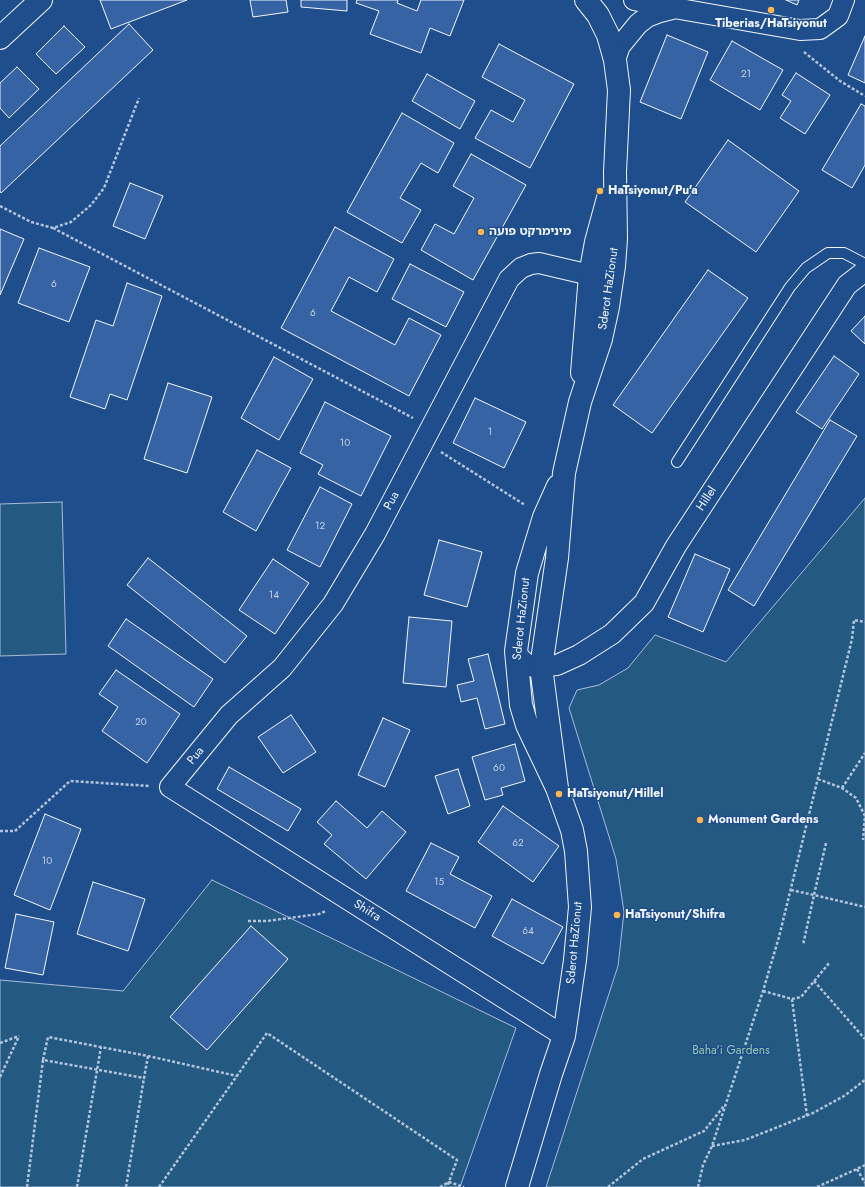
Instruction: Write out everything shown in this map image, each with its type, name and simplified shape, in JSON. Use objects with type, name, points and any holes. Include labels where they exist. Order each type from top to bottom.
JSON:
[{"type":"street","points":[[0,38],[40,0]]},
{"type":"street","name":"Sderot HaZionut","points":[[557,788],[541,667],[557,558],[564,473],[580,402],[601,339],[608,307],[614,266],[616,238],[615,172],[619,90],[615,60],[608,35],[598,15],[586,0]]},
{"type":"street","points":[[634,0],[800,30],[820,29],[838,16],[844,0]]},
{"type":"street","points":[[615,60],[620,46],[638,24],[647,17],[674,8]]},
{"type":"street","name":"Sderot HaZionut","points":[[580,402],[590,275],[596,242],[615,172]]},
{"type":"street","name":"Pua","points":[[170,787],[229,715],[282,668],[333,604],[375,534],[428,435],[508,279],[530,264],[539,264],[590,275],[607,272],[614,266]]},
{"type":"street","name":"Hillel","points":[[516,651],[525,663],[536,668],[557,665],[579,655],[612,634],[644,603],[676,546],[847,285],[865,271]]},
{"type":"street","name":"Sderot HaZionut","points":[[517,1187],[564,1036],[575,960],[580,907],[576,851],[573,837],[566,811],[557,788],[527,725],[521,705],[516,651],[527,573],[544,517],[564,473]]},
{"type":"street","name":"Shifra","points":[[170,787],[564,1036]]},
{"type":"street","name":"Sderot HaZionut","points":[[504,1187],[551,1074]]},
{"type":"lane","points":[[677,462],[790,287],[806,268],[828,253],[844,253],[865,264]]},
{"type":"path","points":[[777,26],[810,58],[865,96]]},
{"type":"path","points":[[53,228],[71,222],[91,205],[104,188],[139,98]]},
{"type":"path","points":[[0,206],[31,222],[53,228],[428,435],[544,517]]},
{"type":"path","points":[[698,1187],[703,1165],[712,1146],[726,1104],[779,937],[852,639],[854,620],[865,622]]},
{"type":"path","points":[[842,788],[865,753]]},
{"type":"path","points":[[818,779],[842,788],[856,798],[865,816],[863,840]]},
{"type":"path","points":[[0,831],[15,831],[70,780],[170,787]]},
{"type":"path","points":[[803,945],[826,844]]},
{"type":"path","points":[[791,890],[865,907]]},
{"type":"path","points":[[248,921],[267,921],[319,914],[350,900]]},
{"type":"path","points":[[763,991],[792,999],[801,997],[830,962]]},
{"type":"path","points":[[814,981],[865,1039]]},
{"type":"path","points":[[792,999],[807,1116]]},
{"type":"path","points":[[159,1187],[267,1033],[457,1160],[447,1187]]},
{"type":"path","points":[[0,1043],[19,1036],[0,1077]]},
{"type":"path","points":[[27,1187],[43,1060],[48,1037],[148,1056],[237,1076]]},
{"type":"path","points":[[77,1187],[101,1047]]},
{"type":"path","points":[[126,1187],[148,1056]]},
{"type":"path","points":[[43,1060],[144,1078]]},
{"type":"path","points":[[712,1146],[745,1140],[807,1116],[844,1096],[865,1080]]},
{"type":"path","points":[[608,1187],[643,1159],[704,1131],[726,1104]]},
{"type":"path","points":[[817,1187],[857,1170],[865,1164]]},
{"type":"path","points":[[857,1170],[865,1184]]},
{"type":"path","points":[[440,1187],[449,1182],[464,1187]]},
{"type":"green space","name":"Baha'i Gardens","points":[[865,498],[865,1187],[546,1187],[618,966],[624,912],[616,859],[569,708],[577,690],[599,685],[628,668],[655,635],[726,662]]},
{"type":"green space","points":[[62,502],[66,654],[0,656],[0,504]]},
{"type":"green space","points":[[212,880],[516,1028],[460,1187],[0,1187],[0,980],[123,991]]},
{"type":"building","points":[[100,0],[187,0],[111,29]]},
{"type":"building","points":[[250,0],[286,0],[288,12],[253,17]]},
{"type":"building","points":[[301,0],[347,0],[347,11],[301,7]]},
{"type":"building","points":[[357,0],[398,0],[397,3],[417,11],[421,0],[464,0],[450,36],[430,28],[421,53],[370,34],[379,11],[356,3]]},
{"type":"building","points":[[786,0],[799,0],[797,5]]},
{"type":"building","points":[[129,24],[153,50],[1,193],[0,146]]},
{"type":"building","points":[[64,26],[85,47],[56,74],[36,54]]},
{"type":"building","points":[[667,35],[708,52],[681,119],[640,102]]},
{"type":"building","points":[[865,36],[865,83],[848,75]]},
{"type":"building","points":[[732,41],[783,70],[760,110],[710,80]]},
{"type":"building","points":[[499,44],[574,84],[530,168],[475,138],[491,110],[513,122],[525,100],[482,77]]},
{"type":"building","points":[[17,67],[39,89],[9,118],[0,108],[0,83]]},
{"type":"building","points":[[796,73],[830,95],[805,134],[780,118],[791,101],[782,95]]},
{"type":"building","points":[[427,74],[475,101],[460,129],[412,101]]},
{"type":"building","points":[[861,104],[865,106],[865,165],[852,188],[822,170]]},
{"type":"building","points":[[402,113],[454,143],[438,173],[421,163],[400,198],[421,210],[402,243],[347,212]]},
{"type":"building","points":[[728,140],[799,191],[756,252],[685,202]]},
{"type":"building","points":[[471,154],[526,185],[473,280],[421,250],[435,224],[454,234],[474,198],[453,186]]},
{"type":"building","points":[[130,183],[163,196],[145,239],[113,226]]},
{"type":"building","points":[[335,227],[394,259],[377,292],[349,277],[331,311],[395,345],[409,318],[441,335],[409,396],[281,328]]},
{"type":"building","points":[[0,229],[24,239],[0,295]]},
{"type":"building","points":[[39,248],[90,267],[69,322],[18,303]]},
{"type":"building","points":[[410,264],[464,292],[446,327],[392,299]]},
{"type":"building","points":[[708,270],[748,298],[652,433],[613,405]]},
{"type":"building","points":[[127,283],[162,296],[127,400],[110,394],[105,409],[70,397],[96,320],[113,326]]},
{"type":"building","points":[[865,316],[865,344],[851,331]]},
{"type":"building","points":[[834,356],[859,374],[822,429],[796,412]]},
{"type":"building","points":[[274,357],[313,379],[279,440],[241,418]]},
{"type":"building","points":[[168,383],[212,397],[187,473],[144,459]]},
{"type":"building","points":[[475,398],[526,422],[504,468],[453,443]]},
{"type":"building","points":[[325,402],[391,436],[361,496],[318,474],[323,465],[300,453]]},
{"type":"building","points":[[830,420],[857,436],[754,606],[728,590]]},
{"type":"building","points":[[257,450],[291,468],[256,531],[223,512]]},
{"type":"building","points":[[320,487],[352,504],[320,567],[287,550]]},
{"type":"building","points":[[439,540],[482,552],[467,607],[424,595]]},
{"type":"building","points":[[695,554],[730,569],[703,632],[668,617]]},
{"type":"building","points":[[148,558],[247,636],[225,663],[127,585]]},
{"type":"building","points":[[273,559],[309,583],[275,634],[239,610]]},
{"type":"building","points":[[409,617],[452,621],[446,687],[403,683]]},
{"type":"building","points":[[126,619],[213,679],[194,707],[108,646]]},
{"type":"building","points":[[488,654],[505,724],[485,729],[477,698],[461,702],[457,685],[474,681],[468,659]]},
{"type":"building","points":[[116,670],[180,714],[147,763],[102,731],[118,707],[99,694]]},
{"type":"building","points":[[291,715],[316,752],[283,773],[258,737]]},
{"type":"building","points":[[383,718],[410,730],[385,787],[358,775]]},
{"type":"building","points":[[515,744],[525,781],[501,788],[503,795],[485,800],[472,757]]},
{"type":"building","points":[[229,767],[301,809],[288,831],[217,789]]},
{"type":"building","points":[[458,769],[470,806],[448,814],[435,776]]},
{"type":"building","points":[[336,801],[367,828],[382,811],[406,832],[366,879],[324,844],[332,835],[317,822]]},
{"type":"building","points":[[503,806],[559,846],[533,882],[478,842]]},
{"type":"building","points":[[45,814],[81,829],[50,910],[14,895]]},
{"type":"building","points":[[431,843],[459,857],[450,874],[492,896],[475,928],[406,891]]},
{"type":"building","points":[[93,882],[145,899],[128,951],[77,934]]},
{"type":"building","points":[[512,899],[563,927],[543,964],[492,936]]},
{"type":"building","points":[[16,914],[54,922],[43,975],[5,968]]},
{"type":"building","points":[[251,926],[288,959],[207,1050],[170,1017]]},
{"type":"place","name":"Tiberias/HaTsiyonut","points":[[771,10]]},
{"type":"place","name":"HaTsiyonut/Pu'a","points":[[600,191]]},
{"type":"place","name":"מינימרקט פועה","points":[[481,232]]},
{"type":"place","name":"HaTsiyonut/Hillel","points":[[559,794]]},
{"type":"place","name":"Monument Gardens","points":[[700,820]]},
{"type":"place","name":"HaTsiyonut/Shifra","points":[[617,915]]}]
